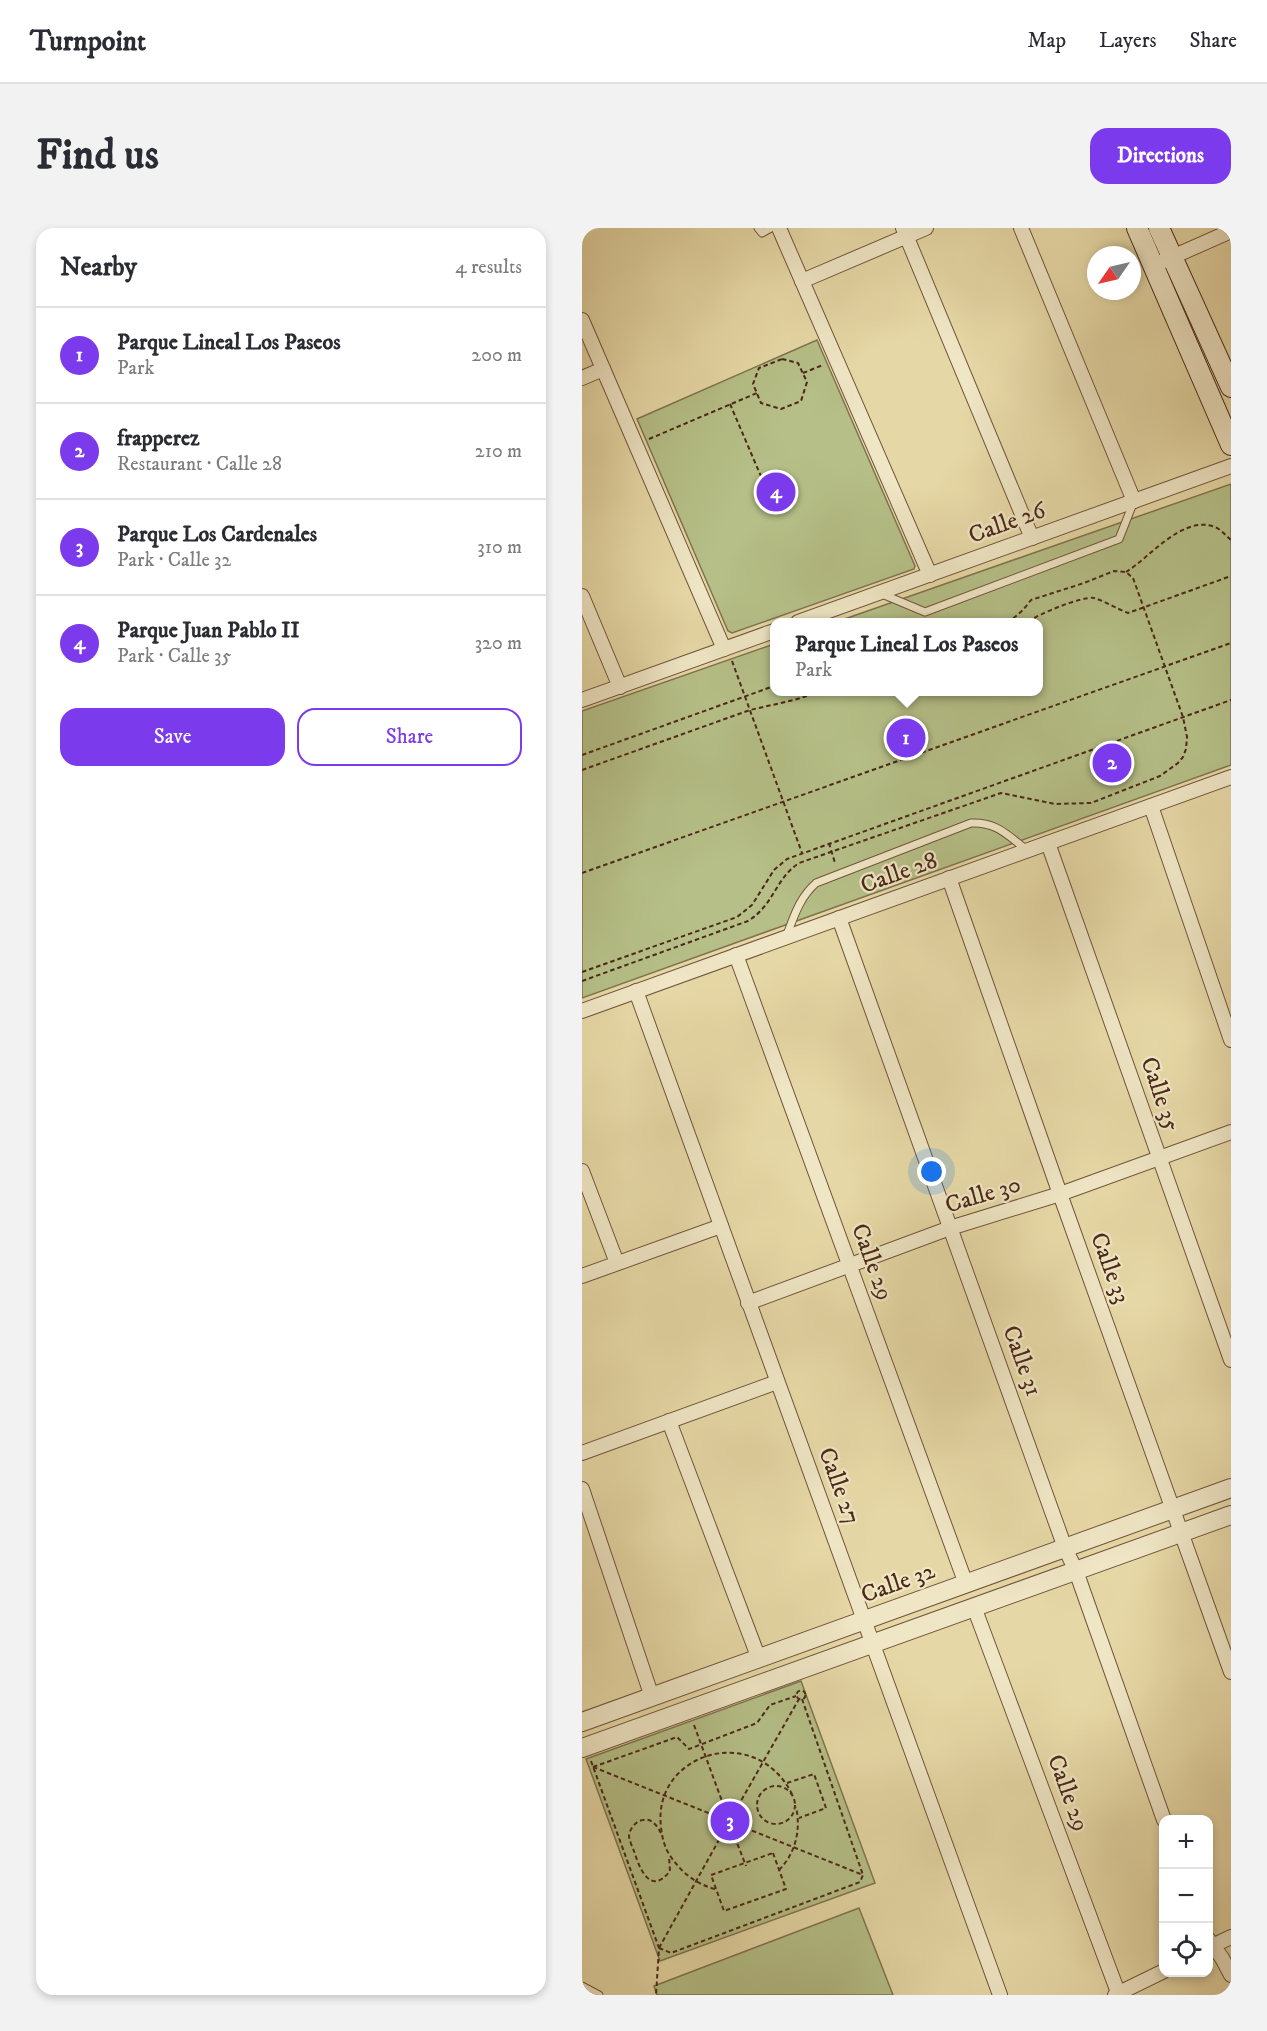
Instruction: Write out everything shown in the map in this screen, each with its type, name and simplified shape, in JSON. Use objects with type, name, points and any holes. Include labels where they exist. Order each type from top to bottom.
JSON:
[{"type":"main road","points":[[1137,228],[1231,445]]},
{"type":"main road","points":[[1160,228],[1231,387]]},
{"type":"street","points":[[779,228],[930,575]]},
{"type":"street","points":[[802,281],[905,232],[926,228]]},
{"type":"street","points":[[1021,228],[1134,501]]},
{"type":"street","points":[[1152,266],[1231,231]]},
{"type":"street","points":[[905,232],[1032,538]]},
{"type":"street","points":[[582,320],[724,649]]},
{"type":"street","points":[[582,378],[603,369]]},
{"type":"street","name":"Calle 26","points":[[809,618],[1231,466]]},
{"type":"street","points":[[582,597],[620,687]]},
{"type":"street","points":[[582,700],[770,632]]},
{"type":"street","name":"Calle 28","points":[[582,1011],[1231,777]]},
{"type":"street","points":[[1151,806],[1231,1040]]},
{"type":"street","name":"Calle 35","points":[[1048,843],[1231,1360]]},
{"type":"street","name":"Calle 33","points":[[949,878],[1231,1672]]},
{"type":"street","name":"Calle 31","points":[[839,918],[1162,1815]]},
{"type":"street","name":"Calle 29","points":[[736,955],[966,1584]]},
{"type":"street","name":"Calle 27","points":[[636,991],[1000,1995]]},
{"type":"street","name":"Calle 30","points":[[748,1303],[950,1228],[1060,1194],[1231,1132]]},
{"type":"street","points":[[582,1171],[617,1263]]},
{"type":"street","points":[[582,1276],[721,1226]]},
{"type":"street","points":[[582,1453],[777,1382]]},
{"type":"street","points":[[669,1421],[759,1659]]},
{"type":"street","name":"Calle 32","points":[[582,1722],[1231,1488]]},
{"type":"street","points":[[582,1489],[652,1697]]},
{"type":"street","name":"Calle 32","points":[[586,1754],[872,1644],[1231,1515]]},
{"type":"street","name":"Calle 29","points":[[974,1607],[1117,1994]]},
{"type":"street","points":[[1213,1943],[1231,1937]]},
{"type":"street","points":[[1213,1948],[1231,1975]]},
{"type":"street","points":[[1117,1994],[1159,1973]]},
{"type":"lane","points":[[758,228],[762,233],[771,228]]},
{"type":"lane","points":[[880,593],[925,612],[1119,539],[1134,501]]},
{"type":"lane","points":[[786,937],[799,903],[816,883],[970,823],[985,822],[1027,850]]},
{"type":"lane","points":[[582,1986],[599,1995]]},
{"type":"path","points":[[782,359],[798,363],[803,373],[807,382],[801,401],[781,409],[761,403],[753,384],[759,368],[782,359]]},
{"type":"path","points":[[803,373],[828,363]]},
{"type":"path","points":[[645,440],[757,393]]},
{"type":"path","points":[[730,404],[763,481]]},
{"type":"path","points":[[1126,572],[1173,536],[1196,526],[1210,526],[1220,530],[1231,540]]},
{"type":"path","points":[[582,981],[748,921],[769,903],[785,873],[799,863],[1001,793],[1055,804],[1091,803],[1160,776],[1178,763],[1186,749],[1187,737],[1183,717],[1133,578],[1126,572],[1114,571],[1084,584],[1031,600],[1014,618]]},
{"type":"path","points":[[1034,618],[1087,598],[1098,600],[1128,613],[1231,576]]},
{"type":"path","points":[[582,873],[1231,644]]},
{"type":"path","points":[[733,663],[802,853]]},
{"type":"path","points":[[582,754],[770,687]]},
{"type":"path","points":[[582,770],[750,710],[807,696]]},
{"type":"path","points":[[582,972],[737,917],[752,905],[781,863],[802,853],[1231,700]]},
{"type":"path","points":[[829,843],[832,852]]},
{"type":"path","points":[[593,1767],[677,1737],[689,1749],[757,1723],[770,1706],[799,1698]]},
{"type":"path","points":[[734,1813],[799,1698]]},
{"type":"path","points":[[659,1948],[671,1953],[860,1882],[863,1875],[799,1698]]},
{"type":"path","points":[[693,1723],[726,1812]]},
{"type":"path","points":[[662,1837],[660,1820],[666,1796],[669,1787],[679,1774],[692,1763],[706,1756],[724,1752],[741,1753],[764,1761],[772,1767],[787,1784],[795,1801],[799,1818],[798,1835],[794,1847],[779,1870]]},
{"type":"path","points":[[586,1754],[593,1767],[659,1948],[657,1995]]},
{"type":"path","points":[[593,1767],[721,1818]]},
{"type":"path","points":[[787,1784],[814,1774],[826,1808],[799,1818]]},
{"type":"path","points":[[792,1794],[783,1787],[770,1786],[760,1794],[757,1806],[759,1812],[767,1822],[773,1824],[785,1822],[794,1813],[795,1801]]},
{"type":"path","points":[[731,1802],[739,1805],[747,1814],[748,1820],[747,1828],[741,1837],[730,1841],[720,1839],[713,1834],[710,1828],[711,1814],[714,1809],[723,1803],[731,1802]]},
{"type":"path","points":[[726,1812],[734,1813],[738,1819],[738,1825]]},
{"type":"path","points":[[725,1830],[721,1825],[721,1818],[726,1812]]},
{"type":"path","points":[[638,1821],[652,1821],[668,1853],[670,1863],[667,1875],[653,1881],[644,1876],[629,1837],[630,1830],[638,1821]]},
{"type":"path","points":[[738,1825],[863,1875]]},
{"type":"path","points":[[725,1830],[732,1830],[738,1825]]},
{"type":"path","points":[[659,1948],[725,1830]]},
{"type":"path","points":[[732,1830],[745,1865]]},
{"type":"path","points":[[668,1853],[678,1867],[696,1881],[715,1889]]},
{"type":"path","points":[[773,1853],[779,1870],[786,1889],[724,1911],[711,1875],[745,1865],[773,1853]]},
{"type":"green space","points":[[817,340],[915,566],[914,569],[732,633],[728,631],[637,419]]},
{"type":"green space","points":[[1231,484],[1231,765],[582,998],[582,711],[770,645],[770,696],[1043,696],[1043,618],[847,618]]},
{"type":"green space","points":[[801,1681],[875,1883],[660,1961],[586,1759]]},
{"type":"green space","points":[[859,1908],[893,1995],[657,1995],[654,1986]]},
{"type":"place","name":"Parque Juan Pablo II","points":[[776,492]]},
{"type":"place","name":"Parque Lineal Los Paseos","points":[[906,738]]},
{"type":"place","name":"frapperez","points":[[1112,763]]},
{"type":"place","name":"Parque Los Cardenales","points":[[730,1821]]}]
